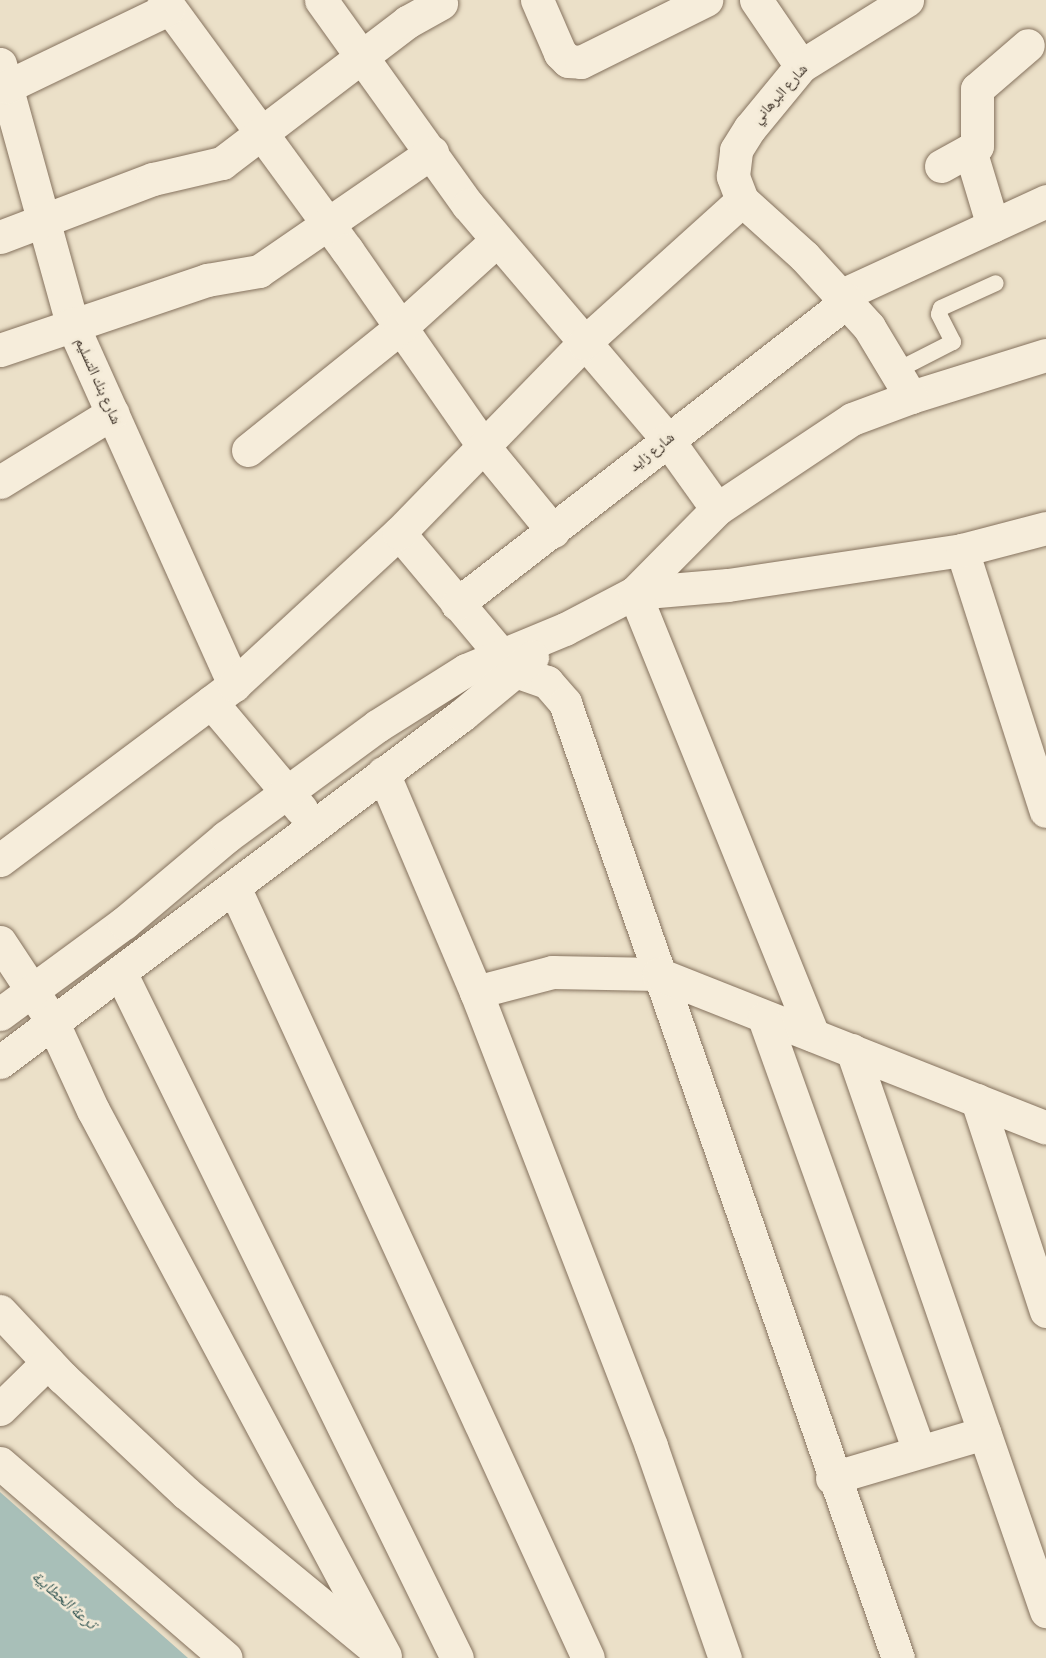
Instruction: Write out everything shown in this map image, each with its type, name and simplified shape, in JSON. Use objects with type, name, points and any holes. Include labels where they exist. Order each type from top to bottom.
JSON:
[{"type":"street","points":[[321,0],[496,241],[667,439],[717,509]]},
{"type":"street","points":[[537,0],[560,53],[568,61],[581,62],[706,0]]},
{"type":"street","points":[[756,0],[801,66]]},
{"type":"street","name":"شارع البرهاني","points":[[742,200],[733,176],[736,150],[801,66],[907,0]]},
{"type":"street","points":[[0,237],[45,223],[153,179],[213,167],[362,58],[407,22],[441,3]]},
{"type":"street","points":[[3,76],[166,4],[328,225],[484,447],[553,531]]},
{"type":"street","points":[[941,166],[979,144],[976,88],[1028,45]]},
{"type":"street","name":"شارع بنك التسليم","points":[[3,76],[72,324],[112,413],[222,693],[288,792],[314,824]]},
{"type":"street","points":[[970,150],[993,226]]},
{"type":"street","points":[[0,350],[207,280],[259,271],[432,152]]},
{"type":"street","points":[[0,860],[222,693],[399,533],[584,343],[742,200],[845,298],[904,384]]},
{"type":"street","name":"شارع زايد","points":[[458,604],[845,298],[1046,201]]},
{"type":"street","points":[[248,450],[400,328],[496,241]]},
{"type":"street","points":[[0,1062],[383,773],[508,662],[634,593],[717,509],[904,384],[1046,355]]},
{"type":"street","points":[[0,482],[112,413]]},
{"type":"street","points":[[634,593],[728,585],[962,550],[1046,528]]},
{"type":"street","points":[[399,533],[508,662],[547,682],[565,703],[832,1478],[898,1658]]},
{"type":"street","points":[[962,550],[1046,811]]},
{"type":"street","points":[[634,593],[813,1035]]},
{"type":"street","points":[[0,1014],[377,726],[466,670],[508,662]]},
{"type":"street","points":[[383,773],[476,992],[651,1446],[725,1658]]},
{"type":"street","points":[[234,887],[588,1658]]},
{"type":"street","points":[[0,942],[52,1021],[93,1110],[386,1657]]},
{"type":"street","points":[[120,972],[457,1658]]},
{"type":"street","points":[[476,992],[552,972],[658,974],[1046,1128]]},
{"type":"street","points":[[764,1018],[919,1450]]},
{"type":"street","points":[[852,1050],[1046,1611]]},
{"type":"street","points":[[976,1100],[1046,1311]]},
{"type":"street","points":[[0,1311],[48,1362],[186,1493],[386,1657]]},
{"type":"street","points":[[0,1409],[48,1362]]},
{"type":"street","points":[[832,1478],[984,1432]]},
{"type":"street","points":[[0,1463],[226,1658]]},
{"type":"lane","points":[[904,384],[952,342],[939,314],[940,308],[996,283]]},
{"type":"water","name":"ترعة الخطابية","points":[[0,1492],[188,1658],[0,1658]]}]
